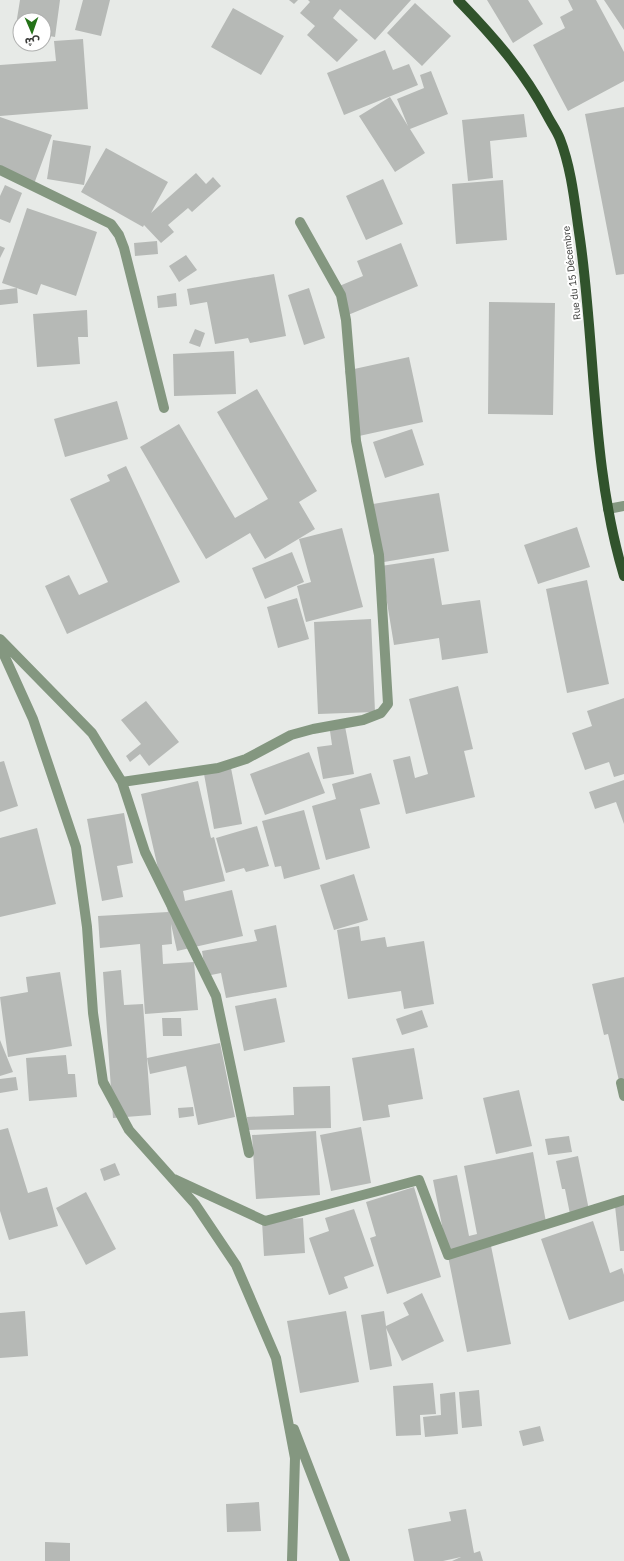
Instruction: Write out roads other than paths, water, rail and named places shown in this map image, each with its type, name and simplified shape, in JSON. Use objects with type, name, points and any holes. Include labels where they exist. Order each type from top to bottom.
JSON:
[{"type":"main road","name":"Rue du 15 Décembre","points":[[458,0],[496,39],[534,90],[560,139],[572,186],[584,270],[603,482],[616,551],[624,576]]},
{"type":"street","points":[[0,170],[111,224],[119,235],[124,248],[164,408]]},
{"type":"street","points":[[122,782],[218,768],[246,760],[291,735],[369,718],[381,713],[388,704],[379,555],[356,441],[346,320],[341,295],[300,222]]},
{"type":"street","points":[[608,509],[624,506]]},
{"type":"street","points":[[0,639],[92,733],[122,782],[144,852],[216,996],[249,1153]]},
{"type":"street","points":[[0,646],[33,719],[76,847],[87,927],[93,1013],[103,1082],[129,1130],[195,1204],[236,1265],[276,1358],[295,1458],[292,1561]]},
{"type":"street","points":[[621,1083],[624,1096]]},
{"type":"street","points":[[170,1177],[265,1221],[419,1180],[448,1255],[624,1200]]},
{"type":"street","points":[[284,1404],[345,1561]]}]
